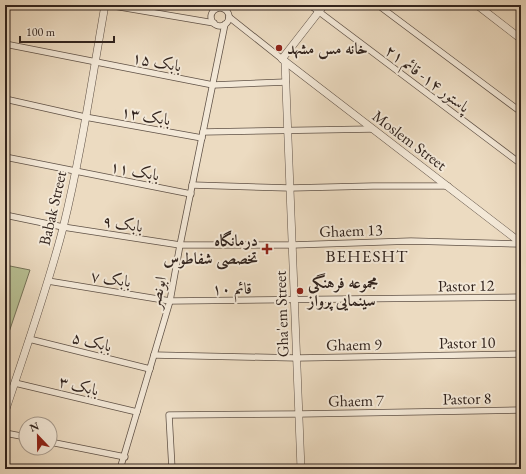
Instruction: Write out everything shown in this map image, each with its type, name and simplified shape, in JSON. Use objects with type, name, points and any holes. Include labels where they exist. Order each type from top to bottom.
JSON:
[{"type":"street","name":"Babak Street","points":[[5,412],[48,281],[63,227],[75,172],[105,5]]},
{"type":"street","points":[[108,5],[214,23],[220,26],[225,24],[229,17]]},
{"type":"street","name":"پاستور ۱۴- قائم ۲۱","points":[[310,5],[521,164]]},
{"type":"street","points":[[214,23],[212,16],[218,6],[226,10],[229,17],[284,60],[324,5]]},
{"type":"street","points":[[378,5],[521,112]]},
{"type":"street","points":[[477,5],[521,39]]},
{"type":"street","name":"ابونصر","points":[[120,469],[125,457],[170,301],[190,194],[225,24]]},
{"type":"street","name":"بابک ۱۵","points":[[5,44],[213,85],[286,82]]},
{"type":"street","name":"Gha'em Street","points":[[284,60],[301,469]]},
{"type":"street","name":"Moslem Street","points":[[284,60],[521,244]]},
{"type":"street","name":"بابک ۱۳","points":[[5,100],[85,117],[203,135],[244,132],[374,129]]},
{"type":"street","name":"بابک ۱۱","points":[[5,158],[190,194]]},
{"type":"street","points":[[192,185],[290,188],[448,186]]},
{"type":"street","name":"بابک ۹","points":[[5,215],[63,227],[180,245],[292,244]]},
{"type":"street","name":"Ghaem 13","points":[[292,244],[411,241],[521,244]]},
{"type":"street","name":"بابک ۷","points":[[48,281],[170,301]]},
{"type":"street","name":"Pastor 12","points":[[294,300],[521,297]]},
{"type":"street","name":"قائم ۱۰","points":[[170,301],[294,300]]},
{"type":"street","name":"بابک ۵","points":[[29,339],[150,369]]},
{"type":"street","name":"Pastor 10","points":[[412,356],[521,354]]},
{"type":"street","name":"Ghaem 9","points":[[154,356],[296,358],[412,356]]},
{"type":"street","name":"بابک ۳","points":[[15,382],[137,412]]},
{"type":"street","name":"Pastor 8","points":[[414,412],[521,410]]},
{"type":"street","name":"Ghaem 7","points":[[172,469],[169,415],[414,412]]},
{"type":"street","points":[[5,433],[18,435]]},
{"type":"street","points":[[58,444],[125,457]]},
{"type":"street","points":[[331,469],[521,468]]},
{"type":"green space","points":[[5,265],[30,270],[5,344]]},
{"type":"place","name":"خانه مس مشهد","points":[[279,48]]},
{"type":"place","name":"درمانگاه تخصصی شفاطوس","points":[[267,249]]},
{"type":"place","name":"مجموعه فرهنگی سینمایی پرواز","points":[[300,291]]},
{"type":"district","name":"BEHESHT","points":[[367,256]]}]
